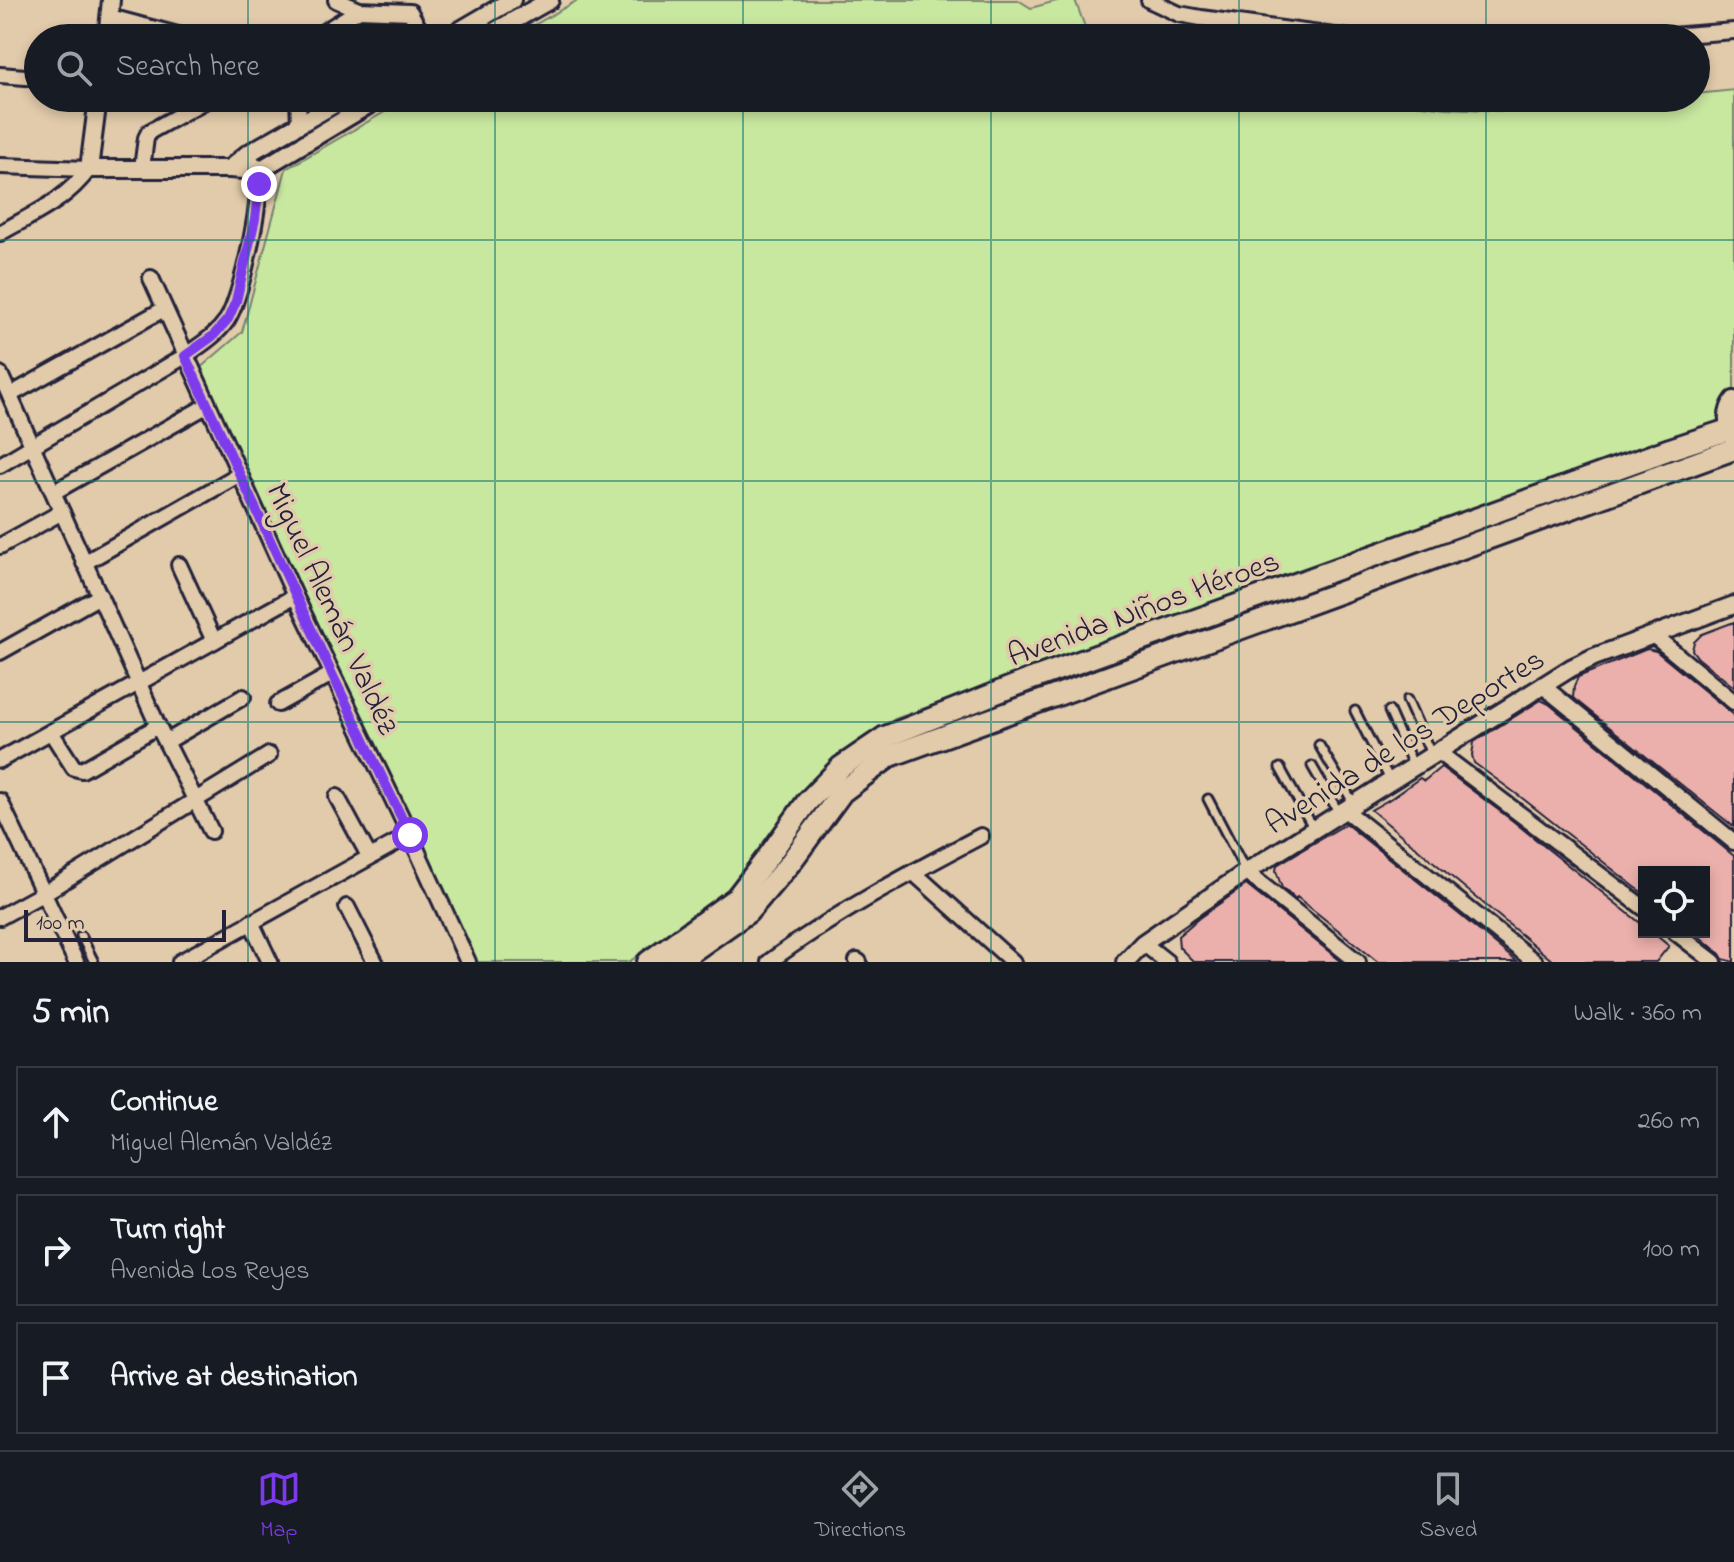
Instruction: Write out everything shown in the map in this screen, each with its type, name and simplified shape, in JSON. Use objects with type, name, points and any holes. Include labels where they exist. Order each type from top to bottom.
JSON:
[{"type":"main road","name":"Avenida Niños Héroes","points":[[648,962],[736,898],[807,802],[841,767],[885,737],[1029,680],[1670,449],[1733,437]]},
{"type":"main road","name":"Avenida Niños Héroes","points":[[677,962],[748,912],[790,863],[842,792],[890,756],[1037,703],[1733,437]]},
{"type":"street","points":[[336,0],[359,10]]},
{"type":"street","points":[[471,24],[512,0]]},
{"type":"street","points":[[508,24],[550,0]]},
{"type":"street","points":[[1149,0],[1179,14],[1245,24]]},
{"type":"street","points":[[336,24],[359,10],[409,6]]},
{"type":"street","points":[[111,8],[153,24]]},
{"type":"street","points":[[1710,33],[1734,31]]},
{"type":"street","points":[[0,75],[24,77]]},
{"type":"street","points":[[0,233],[63,197],[78,184],[89,169],[96,112]]},
{"type":"street","points":[[142,168],[149,132],[185,112]]},
{"type":"street","points":[[299,112],[299,125]]},
{"type":"street","points":[[229,169],[247,154],[321,112]]},
{"type":"street","points":[[0,166],[258,171],[357,112]]},
{"type":"street","points":[[0,465],[185,356],[213,336],[228,319],[236,301],[258,197],[258,171],[247,154]]},
{"type":"street","name":"Miguel Alemán Valdéz","points":[[151,278],[295,596],[468,962]]},
{"type":"street","points":[[10,395],[164,309]]},
{"type":"street","points":[[0,374],[158,726],[211,831]]},
{"type":"street","points":[[1733,437],[1727,419],[1734,400]]},
{"type":"street","points":[[54,492],[208,405]]},
{"type":"street","points":[[84,563],[240,474]]},
{"type":"street","points":[[0,546],[62,512]]},
{"type":"street","points":[[179,565],[214,641]]},
{"type":"street","points":[[0,652],[100,596]]},
{"type":"street","points":[[0,760],[295,596]]},
{"type":"street","name":"Avenida de los Deportes","points":[[1125,962],[1143,943],[1246,872],[1571,668],[1734,605]]},
{"type":"street","points":[[1653,635],[1734,702]]},
{"type":"street","points":[[278,704],[332,674]]},
{"type":"street","points":[[1029,680],[1037,703]]},
{"type":"street","points":[[1543,686],[1734,842]]},
{"type":"street","points":[[166,742],[243,697]]},
{"type":"street","points":[[51,732],[74,768],[82,770],[158,726]]},
{"type":"street","points":[[1435,754],[1638,904]]},
{"type":"street","points":[[0,917],[196,802],[269,755]]},
{"type":"street","points":[[337,797],[369,856]]},
{"type":"street","points":[[0,801],[4,820],[44,893],[76,962]]},
{"type":"street","points":[[1346,809],[1535,962]]},
{"type":"street","points":[[180,962],[410,835]]},
{"type":"street","points":[[769,962],[799,940],[913,872],[981,836]]},
{"type":"street","points":[[913,872],[1013,962]]},
{"type":"street","points":[[1246,872],[1358,962]]},
{"type":"street","points":[[347,907],[375,962]]},
{"type":"street","points":[[251,922],[270,962]]},
{"type":"street","points":[[1683,938],[1714,962]]},
{"type":"street","points":[[1143,943],[1167,962]]},
{"type":"lane","points":[[1407,700],[1435,754]]},
{"type":"lane","points":[[1355,711],[1391,781]]},
{"type":"lane","points":[[1389,711],[1414,767]]},
{"type":"lane","points":[[1319,745],[1346,809]]},
{"type":"lane","points":[[1312,766],[1346,809]]},
{"type":"lane","points":[[1280,768],[1314,829]]},
{"type":"lane","points":[[1208,799],[1246,872]]},
{"type":"lane","points":[[81,936],[94,962]]},
{"type":"green space","points":[[578,0],[1018,0],[1031,8],[1060,0],[1075,0],[1084,24],[536,24]]},
{"type":"green space","points":[[1734,90],[1734,418],[895,719],[852,745],[823,769],[747,871],[728,889],[629,962],[476,962],[199,369],[242,332],[286,169],[385,112],[1710,112],[1710,93]]},
{"type":"building","points":[[1734,622],[1734,687],[1692,650],[1694,642],[1702,634]]},
{"type":"building","points":[[1647,649],[1656,651],[1734,715],[1734,827],[1573,698],[1578,677]]},
{"type":"building","points":[[1541,700],[1734,856],[1734,962],[1723,959],[1701,938],[1710,938],[1710,866],[1638,866],[1638,889],[1474,763],[1474,742]]},
{"type":"building","points":[[1441,767],[1638,921],[1638,938],[1659,938],[1669,946],[1656,962],[1554,962],[1371,810],[1420,778],[1424,781]]},
{"type":"building","points":[[1346,824],[1517,962],[1378,962],[1282,888],[1277,865]]},
{"type":"building","points":[[1246,885],[1342,962],[1194,962],[1179,947],[1178,936]]},
{"type":"route","points":[[259,184],[255,219],[236,301],[228,319],[213,336],[185,356],[295,596],[410,835]]}]
